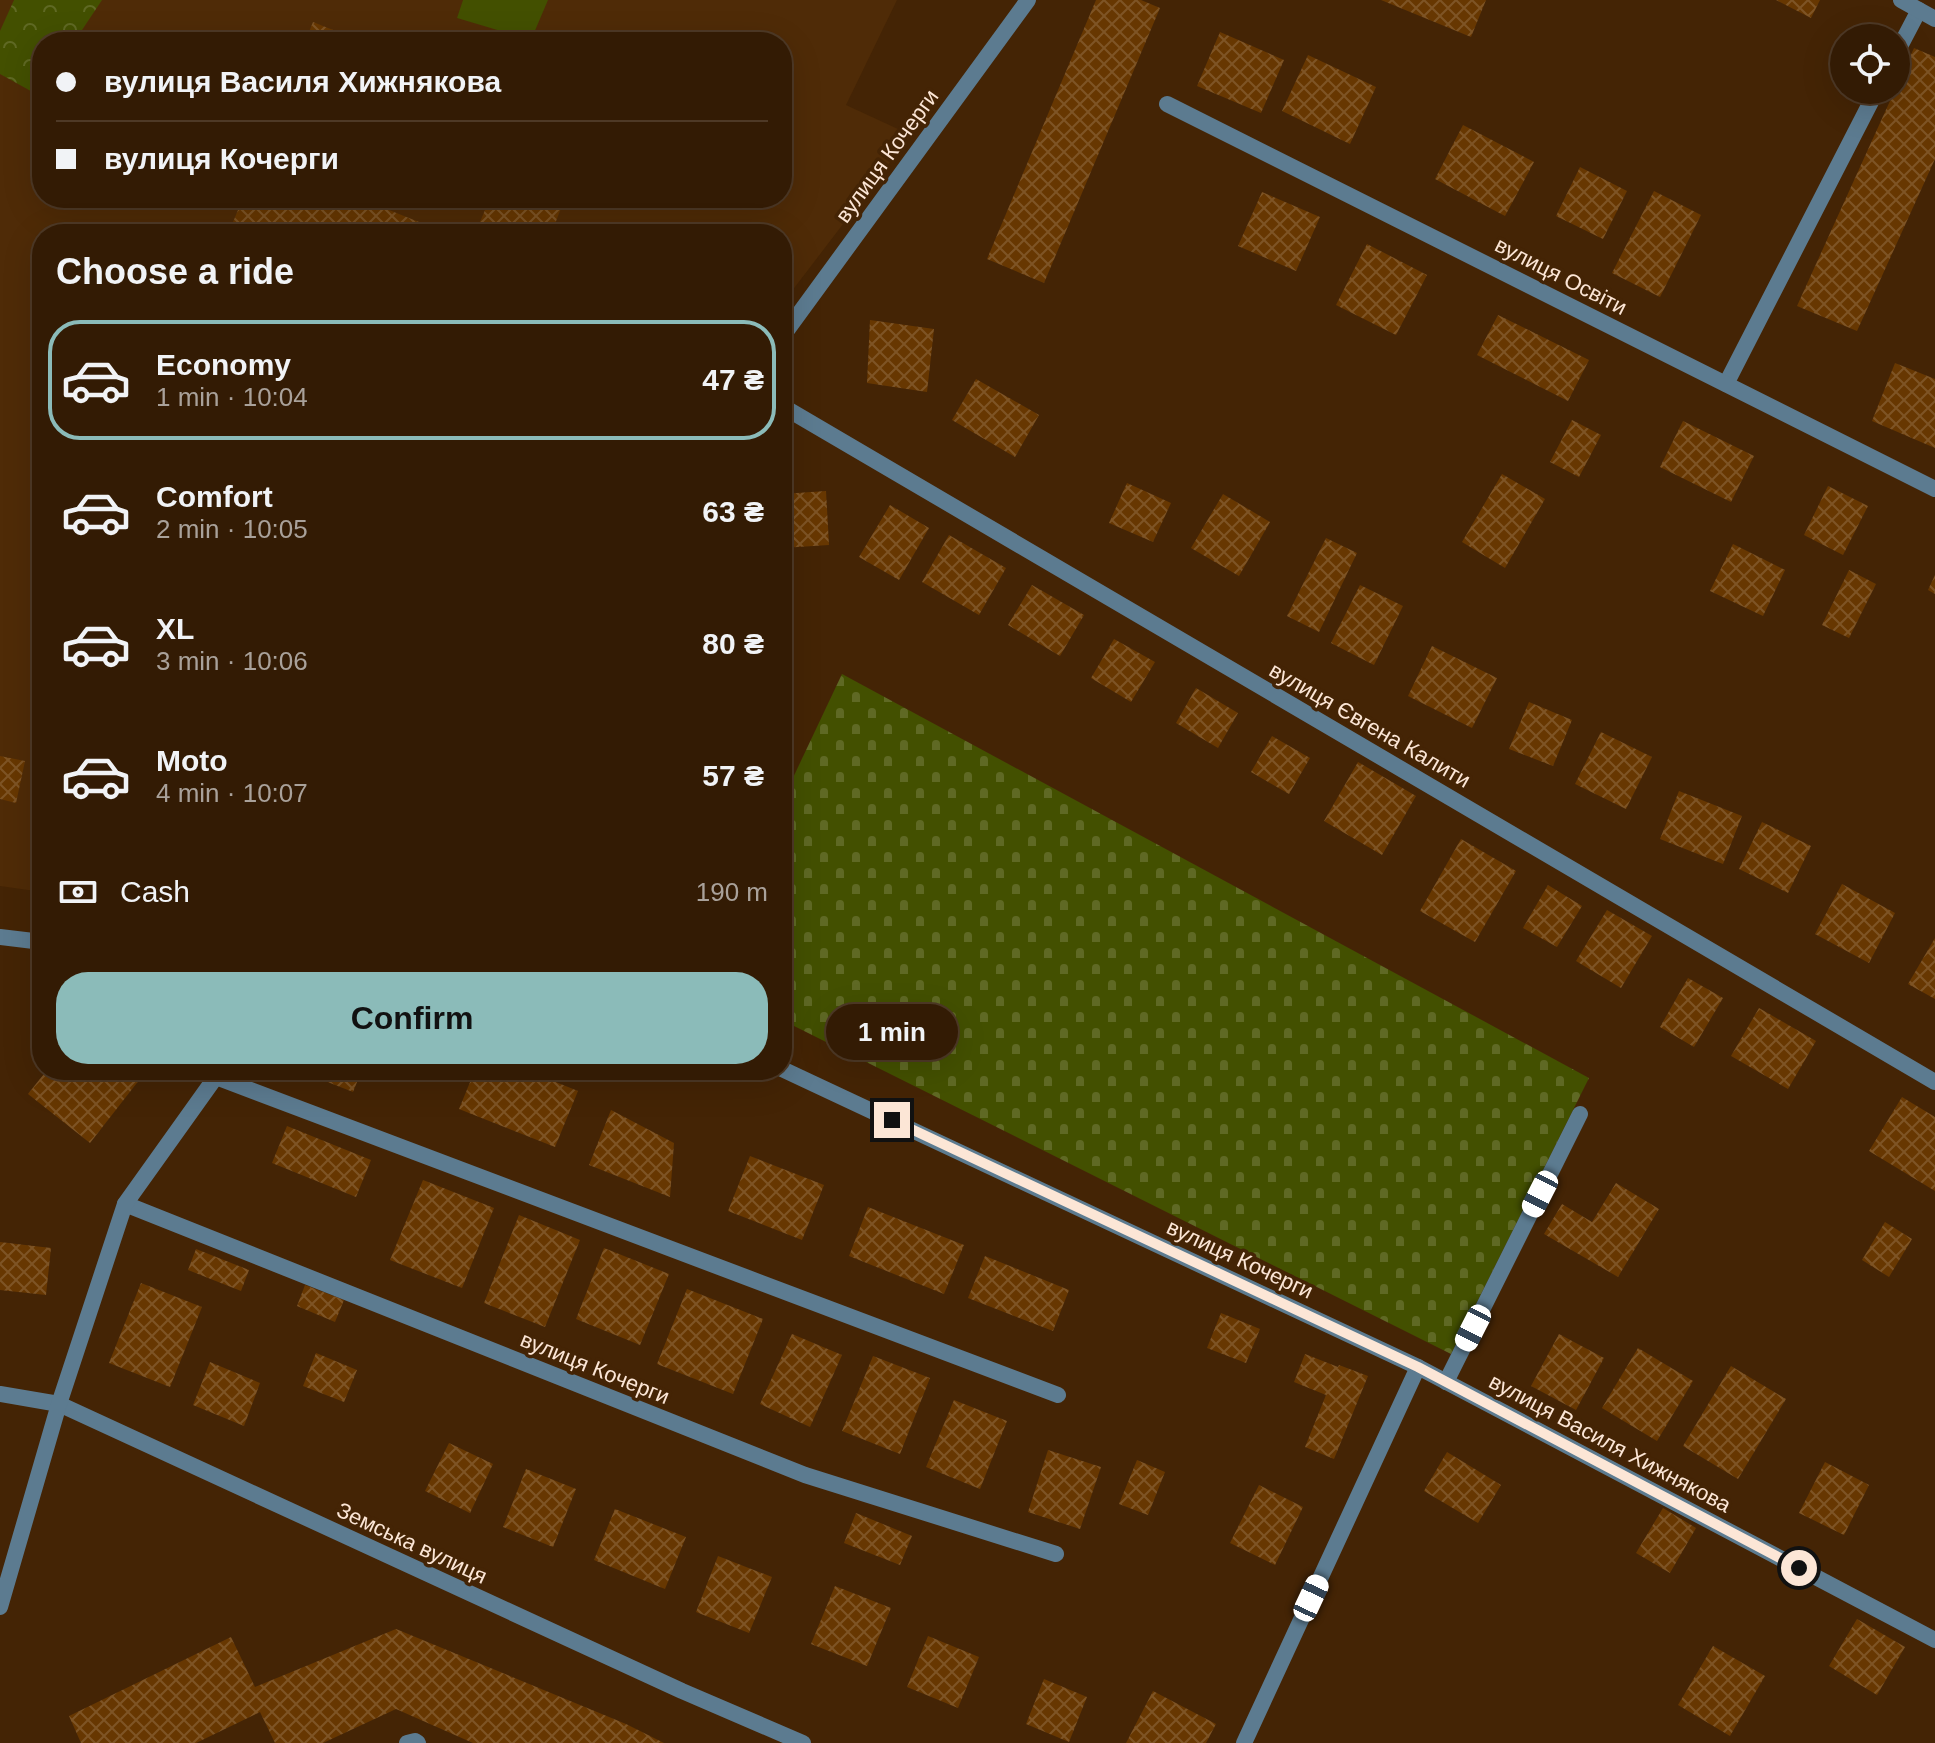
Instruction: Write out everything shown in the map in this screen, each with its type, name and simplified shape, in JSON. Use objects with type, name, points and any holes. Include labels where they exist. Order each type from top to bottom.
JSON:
[{"type":"street","name":"вулиця Кочерги","points":[[792,323],[1028,0]]},
{"type":"street","points":[[1901,0],[1935,19]]},
{"type":"street","points":[[1910,27],[1919,10]]},
{"type":"street","name":"вулиця Освіти","points":[[1167,104],[1935,489]]},
{"type":"street","points":[[1726,384],[1870,104]]},
{"type":"street","name":"вулиця Євгена Калити","points":[[792,412],[1935,1082]]},
{"type":"street","points":[[0,937],[32,941]]},
{"type":"street","name":"вулиця Кочерги","points":[[792,1074],[1418,1367]]},
{"type":"street","points":[[0,1607],[59,1404],[125,1204],[214,1080]]},
{"type":"street","points":[[234,1080],[1058,1395]]},
{"type":"street","points":[[1446,1382],[1580,1114]]},
{"type":"street","name":"вулиця Кочерги","points":[[125,1204],[805,1475],[1056,1554]]},
{"type":"street","points":[[1244,1743],[1418,1367]]},
{"type":"street","name":"вулиця Василя Хижнякова","points":[[1418,1367],[1935,1640]]},
{"type":"street","name":"Земська вулиця","points":[[0,1394],[59,1404],[682,1691],[803,1743]]},
{"type":"street","points":[[407,1743],[418,1743]]},
{"type":"shaded area","points":[[0,0],[897,0],[846,105],[911,135],[792,291],[792,224],[32,224],[32,891],[0,886]]},
{"type":"green space","points":[[14,0],[102,0],[81,32],[32,32],[32,92],[0,74],[0,31]]},
{"type":"green space","points":[[463,0],[548,0],[534,32],[504,32],[457,18]]},
{"type":"green space","points":[[842,674],[1589,1078],[1451,1354],[792,1025],[792,780]]},
{"type":"building","points":[[1096,0],[1141,0],[1160,8],[1044,283],[987,259]]},
{"type":"building","points":[[1381,0],[1486,0],[1471,37]]},
{"type":"building","points":[[1776,0],[1820,0],[1811,18]]},
{"type":"building","points":[[313,22],[338,32],[309,32]]},
{"type":"building","points":[[1220,32],[1284,60],[1261,113],[1197,86]]},
{"type":"building","points":[[1914,48],[1935,57],[1935,159],[1857,331],[1797,306],[1889,104],[1910,104],[1910,57]]},
{"type":"building","points":[[1308,55],[1376,87],[1350,144],[1282,111]]},
{"type":"building","points":[[1463,125],[1534,162],[1505,216],[1435,179]]},
{"type":"building","points":[[1580,167],[1627,191],[1603,239],[1556,216]]},
{"type":"building","points":[[1654,191],[1701,215],[1660,297],[1612,273]]},
{"type":"building","points":[[1262,192],[1320,217],[1296,271],[1238,246]]},
{"type":"building","points":[[239,208],[384,208],[424,224],[232,224]]},
{"type":"building","points":[[486,208],[561,208],[555,224],[479,224]]},
{"type":"building","points":[[1367,244],[1427,275],[1396,335],[1336,305]]},
{"type":"building","points":[[1498,315],[1589,360],[1568,401],[1477,355]]},
{"type":"building","points":[[870,320],[934,329],[927,392],[867,383]]},
{"type":"building","points":[[1895,363],[1935,379],[1935,448],[1872,421]]},
{"type":"building","points":[[976,379],[1039,415],[1015,457],[952,420]]},
{"type":"building","points":[[1572,420],[1601,435],[1579,477],[1550,462]]},
{"type":"building","points":[[1683,421],[1754,456],[1731,502],[1660,467]]},
{"type":"building","points":[[1502,474],[1545,499],[1505,568],[1462,542]]},
{"type":"building","points":[[1127,483],[1171,503],[1153,542],[1109,523]]},
{"type":"building","points":[[1828,486],[1868,506],[1843,555],[1804,535]]},
{"type":"building","points":[[826,491],[829,545],[792,547],[792,493]]},
{"type":"building","points":[[1223,494],[1270,522],[1239,576],[1191,548]]},
{"type":"building","points":[[890,505],[929,528],[899,580],[859,557]]},
{"type":"building","points":[[949,535],[1006,568],[979,615],[922,582]]},
{"type":"building","points":[[1326,538],[1357,553],[1319,632],[1287,616]]},
{"type":"building","points":[[1733,544],[1785,570],[1763,616],[1710,591]]},
{"type":"building","points":[[1849,570],[1876,584],[1849,638],[1822,625]]},
{"type":"building","points":[[1935,575],[1935,594],[1928,590]]},
{"type":"building","points":[[1032,585],[1084,615],[1060,656],[1008,625]]},
{"type":"building","points":[[1360,585],[1403,606],[1374,665],[1331,643]]},
{"type":"building","points":[[1114,639],[1155,662],[1131,702],[1091,678]]},
{"type":"building","points":[[1432,646],[1497,678],[1472,728],[1408,696]]},
{"type":"building","points":[[1196,688],[1238,713],[1218,748],[1176,723]]},
{"type":"building","points":[[1529,702],[1572,720],[1553,766],[1509,749]]},
{"type":"building","points":[[1601,732],[1652,757],[1626,809],[1575,784]]},
{"type":"building","points":[[1272,736],[1310,758],[1289,794],[1251,772]]},
{"type":"building","points":[[0,756],[25,761],[16,803],[0,799]]},
{"type":"building","points":[[1358,762],[1416,796],[1382,855],[1324,821]]},
{"type":"building","points":[[1679,791],[1742,816],[1723,864],[1660,839]]},
{"type":"building","points":[[1762,822],[1811,846],[1788,893],[1739,869]]},
{"type":"building","points":[[1461,839],[1516,871],[1475,942],[1420,911]]},
{"type":"building","points":[[1842,884],[1895,913],[1869,963],[1815,934]]},
{"type":"building","points":[[1548,885],[1582,906],[1557,947],[1523,928]]},
{"type":"building","points":[[1607,910],[1652,936],[1621,988],[1576,961]]},
{"type":"building","points":[[1935,938],[1935,999],[1908,984]]},
{"type":"building","points":[[1688,978],[1723,998],[1694,1047],[1660,1027]]},
{"type":"building","points":[[1759,1008],[1816,1041],[1788,1089],[1731,1056]]},
{"type":"building","points":[[39,1080],[139,1080],[90,1143],[28,1094]]},
{"type":"building","points":[[322,1080],[358,1080],[353,1092]]},
{"type":"building","points":[[471,1080],[551,1080],[578,1091],[555,1147],[459,1109]]},
{"type":"building","points":[[1902,1097],[1935,1117],[1935,1191],[1869,1151]]},
{"type":"building","points":[[611,1110],[674,1143],[670,1197],[589,1165]]},
{"type":"building","points":[[287,1126],[371,1160],[356,1197],[272,1163]]},
{"type":"building","points":[[750,1156],[824,1185],[802,1240],[728,1211]]},
{"type":"building","points":[[423,1180],[494,1208],[462,1288],[390,1260]]},
{"type":"building","points":[[1616,1183],[1659,1209],[1618,1277],[1544,1234],[1562,1204],[1592,1222]]},
{"type":"building","points":[[868,1207],[964,1245],[944,1294],[849,1256]]},
{"type":"building","points":[[519,1215],[580,1240],[545,1327],[484,1303]]},
{"type":"building","points":[[1885,1222],[1912,1239],[1889,1277],[1862,1260]]},
{"type":"building","points":[[0,1242],[51,1248],[46,1295],[0,1290]]},
{"type":"building","points":[[604,1248],[669,1274],[640,1345],[576,1319]]},
{"type":"building","points":[[196,1249],[249,1270],[241,1291],[188,1270]]},
{"type":"building","points":[[985,1256],[1069,1290],[1053,1331],[968,1298]]},
{"type":"building","points":[[141,1283],[202,1307],[170,1387],[109,1363]]},
{"type":"building","points":[[305,1285],[344,1300],[335,1322],[297,1306]]},
{"type":"building","points":[[687,1289],[763,1319],[733,1394],[657,1364]]},
{"type":"building","points":[[1221,1313],[1260,1329],[1246,1363],[1207,1348]]},
{"type":"building","points":[[792,1334],[842,1355],[810,1427],[760,1404]]},
{"type":"building","points":[[1559,1334],[1604,1358],[1576,1410],[1531,1386]]},
{"type":"building","points":[[1638,1348],[1693,1381],[1657,1441],[1602,1408]]},
{"type":"building","points":[[316,1353],[357,1370],[344,1402],[303,1386]]},
{"type":"building","points":[[1305,1354],[1368,1376],[1334,1459],[1305,1447],[1326,1395],[1294,1382]]},
{"type":"building","points":[[873,1356],[930,1378],[900,1454],[842,1431]]},
{"type":"building","points":[[210,1362],[260,1383],[244,1426],[193,1405]]},
{"type":"building","points":[[1731,1366],[1786,1399],[1738,1479],[1683,1446]]},
{"type":"building","points":[[954,1400],[1007,1421],[980,1489],[926,1467]]},
{"type":"building","points":[[449,1443],[493,1464],[470,1513],[425,1491]]},
{"type":"building","points":[[1048,1450],[1101,1467],[1080,1529],[1028,1512]]},
{"type":"building","points":[[1447,1452],[1501,1485],[1478,1523],[1424,1491]]},
{"type":"building","points":[[1137,1460],[1165,1472],[1148,1515],[1119,1504]]},
{"type":"building","points":[[1825,1462],[1869,1485],[1844,1535],[1799,1513]]},
{"type":"building","points":[[526,1469],[576,1489],[553,1547],[503,1527]]},
{"type":"building","points":[[1259,1485],[1303,1507],[1275,1565],[1230,1543]]},
{"type":"building","points":[[1663,1508],[1696,1528],[1670,1573],[1636,1553]]},
{"type":"building","points":[[615,1509],[686,1537],[665,1589],[594,1560]]},
{"type":"building","points":[[856,1513],[912,1536],[900,1565],[844,1543]]},
{"type":"building","points":[[718,1556],[772,1577],[749,1633],[696,1612]]},
{"type":"building","points":[[835,1586],[891,1608],[867,1666],[811,1644]]},
{"type":"building","points":[[1857,1619],[1905,1647],[1877,1695],[1829,1666]]},
{"type":"building","points":[[396,1629],[626,1724],[664,1743],[473,1743],[396,1709],[323,1743],[275,1743],[260,1712],[196,1743],[81,1743],[69,1716],[231,1637],[255,1687]]},
{"type":"building","points":[[928,1636],[979,1657],[958,1708],[907,1687]]},
{"type":"building","points":[[1713,1646],[1765,1676],[1730,1736],[1678,1705]]},
{"type":"building","points":[[1044,1679],[1087,1697],[1069,1742],[1026,1724]]},
{"type":"building","points":[[1153,1691],[1216,1724],[1206,1743],[1126,1743]]},
{"type":"route","points":[[892,1120],[1418,1367],[1799,1568]]}]
